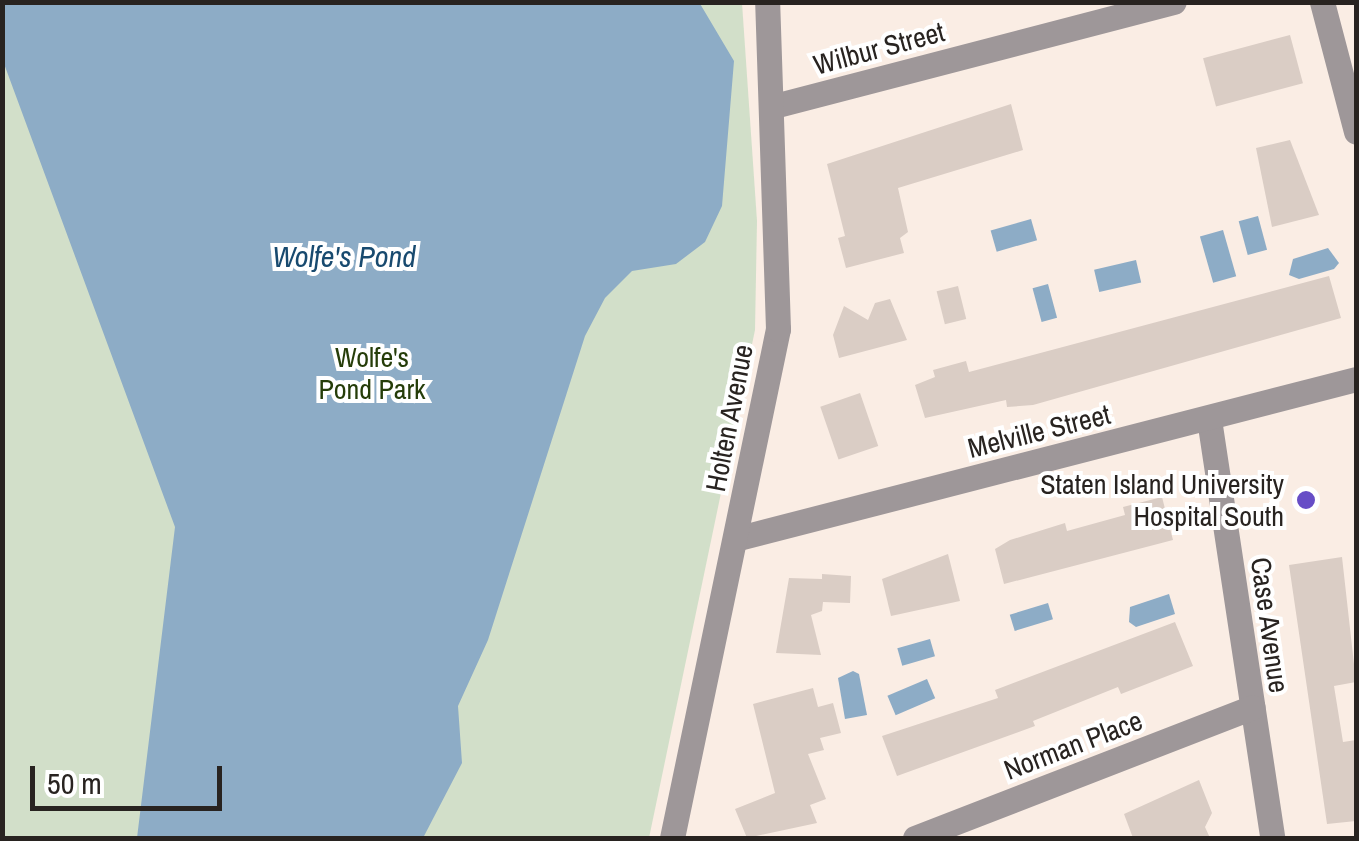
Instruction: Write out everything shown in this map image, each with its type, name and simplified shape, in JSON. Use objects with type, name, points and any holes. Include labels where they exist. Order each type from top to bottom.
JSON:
[{"type":"street","name":"Holten Avenue","points":[[672,838],[778,330],[774,106],[767,2]]},
{"type":"street","points":[[1322,2],[1356,132]]},
{"type":"street","name":"Wilbur Street","points":[[774,106],[1163,4]]},
{"type":"street","name":"Melville Street","points":[[735,538],[1356,379]]},
{"type":"street","name":"Case Avenue","points":[[1210,419],[1272,838]]},
{"type":"street","name":"Norman Place","points":[[916,838],[1252,707]]},
{"type":"green space","name":"Wolfe's Pond","points":[[2,3],[742,3],[757,221],[755,330],[649,838],[3,838]]},
{"type":"water","name":"Wolfe's Pond","points":[[699,2],[734,61],[722,206],[705,242],[676,264],[632,271],[605,298],[585,336],[488,640],[458,706],[462,763],[423,838],[137,838],[175,527],[3,61],[3,3]]},
{"type":"water","points":[[1258,216],[1267,250],[1248,255],[1239,221]]},
{"type":"water","points":[[1031,219],[1037,240],[997,252],[991,231]]},
{"type":"water","points":[[1223,230],[1236,276],[1213,283],[1200,237]]},
{"type":"water","points":[[1328,248],[1339,263],[1334,269],[1299,279],[1289,275],[1293,259]]},
{"type":"water","points":[[1136,260],[1141,282],[1099,292],[1094,270]]},
{"type":"water","points":[[1048,284],[1057,318],[1042,322],[1033,288]]},
{"type":"water","points":[[1169,594],[1175,614],[1136,627],[1129,622],[1130,607]]},
{"type":"water","points":[[1048,603],[1053,619],[1015,631],[1010,615]]},
{"type":"water","points":[[930,639],[935,656],[902,666],[897,648]]},
{"type":"water","points":[[853,671],[859,674],[867,715],[845,719],[838,678]]},
{"type":"water","points":[[927,679],[935,698],[896,715],[887,696]]},
{"type":"building","points":[[1290,35],[1303,83],[1216,107],[1203,58]]},
{"type":"building","points":[[1011,104],[1023,150],[898,188],[908,232],[900,238],[904,253],[846,268],[838,238],[845,236],[827,164]]},
{"type":"building","points":[[1290,140],[1319,215],[1272,227],[1256,148]]},
{"type":"building","points":[[1329,276],[1341,318],[1033,405],[1007,407],[1006,400],[925,418],[915,385],[935,377],[933,370],[966,361],[969,372]]},
{"type":"building","points":[[958,286],[966,319],[945,324],[937,291]]},
{"type":"building","points":[[890,299],[907,340],[839,358],[833,335],[844,306],[868,320],[875,303]]},
{"type":"building","points":[[860,393],[878,446],[839,460],[820,407]]},
{"type":"building","points":[[1162,497],[1173,540],[1004,584],[995,549],[1010,540],[1065,523],[1067,531],[1125,515],[1123,507]]},
{"type":"building","points":[[948,554],[960,601],[891,616],[882,579]]},
{"type":"building","points":[[1342,557],[1356,682],[1334,686],[1343,742],[1356,740],[1356,821],[1327,824],[1289,565]]},
{"type":"building","points":[[822,574],[851,576],[850,603],[823,602],[822,611],[811,615],[821,655],[776,653],[789,578],[822,579]]},
{"type":"building","points":[[1175,622],[1193,666],[1121,694],[1118,687],[1033,721],[1035,726],[897,776],[882,736],[998,698],[995,690]]},
{"type":"building","points":[[813,688],[818,707],[833,703],[841,733],[820,738],[824,750],[808,754],[826,799],[810,805],[817,823],[747,838],[735,809],[775,793],[753,704]]},
{"type":"building","points":[[1199,780],[1212,813],[1205,827],[1210,838],[1133,838],[1124,814]]},
{"type":"place","name":"Staten Island University Hospital South","points":[[1306,500]]},
{"type":"park label","name":"Wolfe's Pond Park","points":[[372,373]]}]
